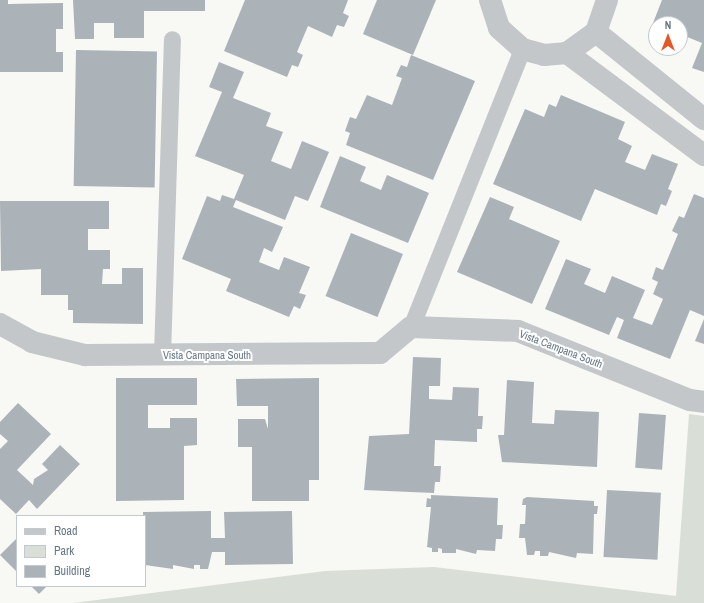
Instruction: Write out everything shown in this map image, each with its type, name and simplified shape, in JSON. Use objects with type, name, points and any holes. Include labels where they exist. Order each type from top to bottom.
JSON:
[{"type":"street","points":[[490,0],[499,28],[522,49],[544,55],[566,53],[596,32],[607,0]]},
{"type":"street","points":[[596,32],[704,119]]},
{"type":"street","points":[[566,53],[704,155]]},
{"type":"street","name":"Vista Campana South","points":[[0,324],[32,342],[85,355],[380,353],[411,327],[518,331],[690,400],[704,402]]},
{"type":"lane","points":[[162,355],[172,39]]},
{"type":"lane","name":"Vista Campana South","points":[[411,327],[522,49]]},
{"type":"green space","points":[[689,414],[704,416],[704,603],[73,603],[325,571],[434,567],[676,596]]},
{"type":"building","points":[[0,0],[8,0],[8,4],[63,3],[63,29],[56,29],[56,52],[63,52],[63,72],[0,72]]},
{"type":"building","points":[[73,0],[205,0],[205,11],[144,11],[144,38],[114,38],[114,23],[94,23],[94,39],[75,39]]},
{"type":"building","points":[[245,0],[348,0],[343,13],[349,16],[344,27],[337,25],[332,37],[308,26],[297,52],[303,55],[298,67],[292,65],[287,77],[224,51]]},
{"type":"building","points":[[377,0],[436,0],[413,55],[363,34]]},
{"type":"building","points":[[662,0],[704,0],[704,72],[692,68],[702,43],[688,37],[688,16],[656,16]]},
{"type":"building","points":[[76,50],[157,51],[155,187],[74,186]]},
{"type":"building","points":[[411,55],[475,81],[433,180],[346,145],[350,133],[345,131],[350,117],[356,119],[367,95],[392,105],[402,78],[396,76],[401,65],[407,67]]},
{"type":"building","points":[[219,62],[244,72],[233,98],[271,113],[266,126],[283,132],[271,161],[291,169],[302,141],[329,152],[308,201],[295,196],[285,220],[236,200],[233,207],[283,227],[272,252],[264,248],[259,262],[279,270],[284,257],[310,267],[299,293],[306,295],[300,309],[294,306],[289,317],[226,291],[231,279],[182,259],[207,196],[220,201],[222,195],[234,199],[244,175],[195,156],[222,92],[209,87]]},
{"type":"building","points":[[561,95],[625,122],[618,139],[632,146],[625,162],[645,170],[652,154],[678,164],[668,189],[672,191],[666,206],[661,204],[657,215],[595,189],[581,221],[493,184],[525,109],[544,117],[549,104],[556,107]]},
{"type":"building","points":[[340,156],[366,167],[360,181],[381,190],[387,175],[429,193],[408,243],[320,207]]},
{"type":"building","points":[[694,194],[704,198],[704,316],[690,310],[670,359],[617,338],[624,320],[617,317],[609,335],[545,309],[566,259],[591,269],[584,284],[605,293],[612,276],[645,290],[633,318],[652,325],[663,299],[653,294],[658,282],[652,279],[656,267],[663,270],[678,234],[672,231],[679,216],[684,218]]},
{"type":"building","points":[[490,197],[514,207],[509,219],[560,241],[532,304],[457,272]]},
{"type":"building","points":[[0,201],[109,201],[109,229],[88,229],[88,250],[110,250],[110,269],[103,269],[102,284],[122,284],[122,268],[143,268],[143,324],[73,323],[73,310],[68,310],[68,295],[41,295],[41,269],[1,271]]},
{"type":"building","points":[[351,233],[403,254],[377,317],[326,296]]},
{"type":"building","points":[[704,319],[704,344],[695,341]]},
{"type":"building","points":[[413,357],[441,358],[440,386],[429,386],[429,399],[452,400],[453,387],[479,388],[478,416],[483,416],[482,429],[477,429],[477,442],[435,440],[434,466],[441,466],[440,482],[435,482],[434,493],[364,490],[369,436],[409,434]]},
{"type":"building","points":[[116,378],[197,378],[197,405],[148,405],[148,428],[170,428],[170,418],[197,418],[197,445],[184,446],[184,500],[116,501]]},
{"type":"building","points":[[319,378],[319,480],[309,480],[309,501],[252,501],[252,447],[238,447],[238,419],[265,419],[268,429],[268,406],[237,406],[236,379]]},
{"type":"building","points":[[507,380],[534,382],[532,423],[554,424],[555,410],[599,412],[597,467],[502,462],[498,435],[504,435]]},
{"type":"building","points":[[18,403],[51,434],[17,470],[33,485],[34,479],[48,470],[42,464],[60,445],[80,464],[37,509],[29,500],[16,514],[0,499],[0,449],[8,441],[0,434],[0,422]]},
{"type":"building","points":[[639,413],[666,415],[662,470],[635,468]]},
{"type":"building","points":[[607,490],[661,493],[657,560],[603,557]]},
{"type":"building","points":[[431,495],[498,498],[497,525],[503,525],[502,539],[496,539],[495,551],[477,550],[476,554],[456,549],[456,553],[442,553],[442,549],[438,548],[438,552],[432,552],[432,548],[427,547],[431,507],[426,507],[427,498],[431,499]]},
{"type":"building","points":[[527,497],[594,501],[594,506],[598,506],[597,514],[594,514],[593,554],[577,553],[576,558],[549,552],[548,556],[540,556],[540,551],[535,551],[534,555],[527,555],[525,538],[519,538],[520,524],[525,524],[526,505],[522,505],[523,499]]},
{"type":"building","points":[[211,511],[211,538],[225,538],[224,512],[292,511],[293,564],[225,565],[225,552],[212,552],[208,569],[200,569],[200,565],[194,565],[194,569],[173,565],[173,569],[146,565],[146,515],[143,515],[143,512]]},
{"type":"building","points":[[16,539],[16,571],[0,555]]},
{"type":"building","points":[[32,587],[46,587],[39,594]]}]
